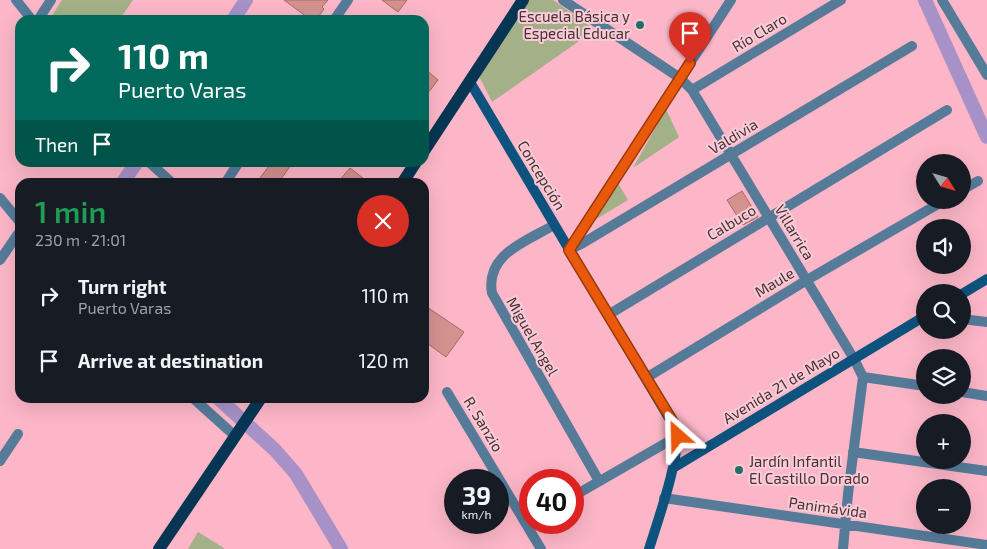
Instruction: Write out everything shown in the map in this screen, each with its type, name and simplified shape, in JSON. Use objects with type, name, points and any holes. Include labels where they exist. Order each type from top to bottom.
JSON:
[{"type":"main road","points":[[429,144],[524,0]]},
{"type":"main road","points":[[406,178],[413,167]]},
{"type":"main road","points":[[159,549],[258,403]]},
{"type":"street","points":[[16,0],[28,15]]},
{"type":"street","points":[[41,15],[51,0]]},
{"type":"street","points":[[338,15],[348,0]]},
{"type":"street","name":"Villarrica","points":[[563,0],[680,78],[692,90],[807,280],[863,377]]},
{"type":"street","points":[[569,250],[731,0]]},
{"type":"street","name":"Río Claro","points":[[692,90],[841,0]]},
{"type":"street","points":[[942,0],[987,75]]},
{"type":"street","name":"Valdivia","points":[[569,250],[912,46]]},
{"type":"street","name":"Concepción","points":[[470,82],[673,422],[678,436]]},
{"type":"street","name":"Calbuco","points":[[608,315],[948,110]]},
{"type":"street","points":[[154,167],[166,178]]},
{"type":"street","points":[[229,178],[236,167]]},
{"type":"street","points":[[971,185],[978,181]]},
{"type":"street","points":[[0,198],[15,216]]},
{"type":"street","name":"Maule","points":[[646,378],[807,280],[929,209]]},
{"type":"street","name":"Miguel Angel","points":[[554,224],[503,256],[492,272],[490,286],[494,299],[599,481]]},
{"type":"street","points":[[0,260],[15,238]]},
{"type":"street","points":[[971,289],[987,279]]},
{"type":"street","points":[[971,320],[987,322]]},
{"type":"street","name":"Avenida 21 de Mayo","points":[[673,468],[916,321]]},
{"type":"street","points":[[843,549],[863,377],[916,385]]},
{"type":"street","name":"R. Sanzio","points":[[447,392],[519,509]]},
{"type":"street","points":[[971,393],[987,396]]},
{"type":"street","points":[[199,403],[235,436]]},
{"type":"street","points":[[0,460],[18,434]]},
{"type":"street","points":[[584,490],[678,436]]},
{"type":"street","points":[[649,549],[673,468],[678,436]]},
{"type":"street","points":[[853,452],[987,471]]},
{"type":"street","name":"Panimávida","points":[[664,498],[987,545]]},
{"type":"street","name":"R. Sanzio","points":[[533,534],[541,549]]},
{"type":"green space","points":[[62,0],[133,0],[122,15],[52,15]]},
{"type":"green space","points":[[525,0],[553,0],[595,30],[492,102],[477,72]]},
{"type":"green space","points":[[666,109],[679,137],[633,168]]},
{"type":"green space","points":[[618,183],[628,200],[593,221]]},
{"type":"green space","points":[[198,532],[224,548],[188,549]]},
{"type":"building","points":[[284,0],[328,0],[322,7],[324,9],[320,15],[304,15]]},
{"type":"building","points":[[382,0],[407,0],[398,12]]},
{"type":"building","points":[[429,72],[438,80],[429,92]]},
{"type":"building","points":[[268,167],[290,167],[282,178],[260,178]]},
{"type":"building","points":[[350,168],[363,178],[341,178]]},
{"type":"building","points":[[742,191],[758,217],[743,225],[727,200]]},
{"type":"building","points":[[429,308],[464,332],[446,357],[429,345]]},
{"type":"waterway","points":[[236,15],[246,0]]},
{"type":"waterway","points":[[925,0],[987,137]]},
{"type":"waterway","points":[[126,178],[134,167]]},
{"type":"waterway","points":[[223,403],[275,450],[296,474],[341,549]]},
{"type":"place","name":"Escuela Básica y Especial Educar","points":[[640,25]]},
{"type":"place","name":"Jardín Infantil El Castillo Dorado","points":[[739,470]]},
{"type":"route","points":[[678,436],[673,422],[569,250],[690,63]]}]
